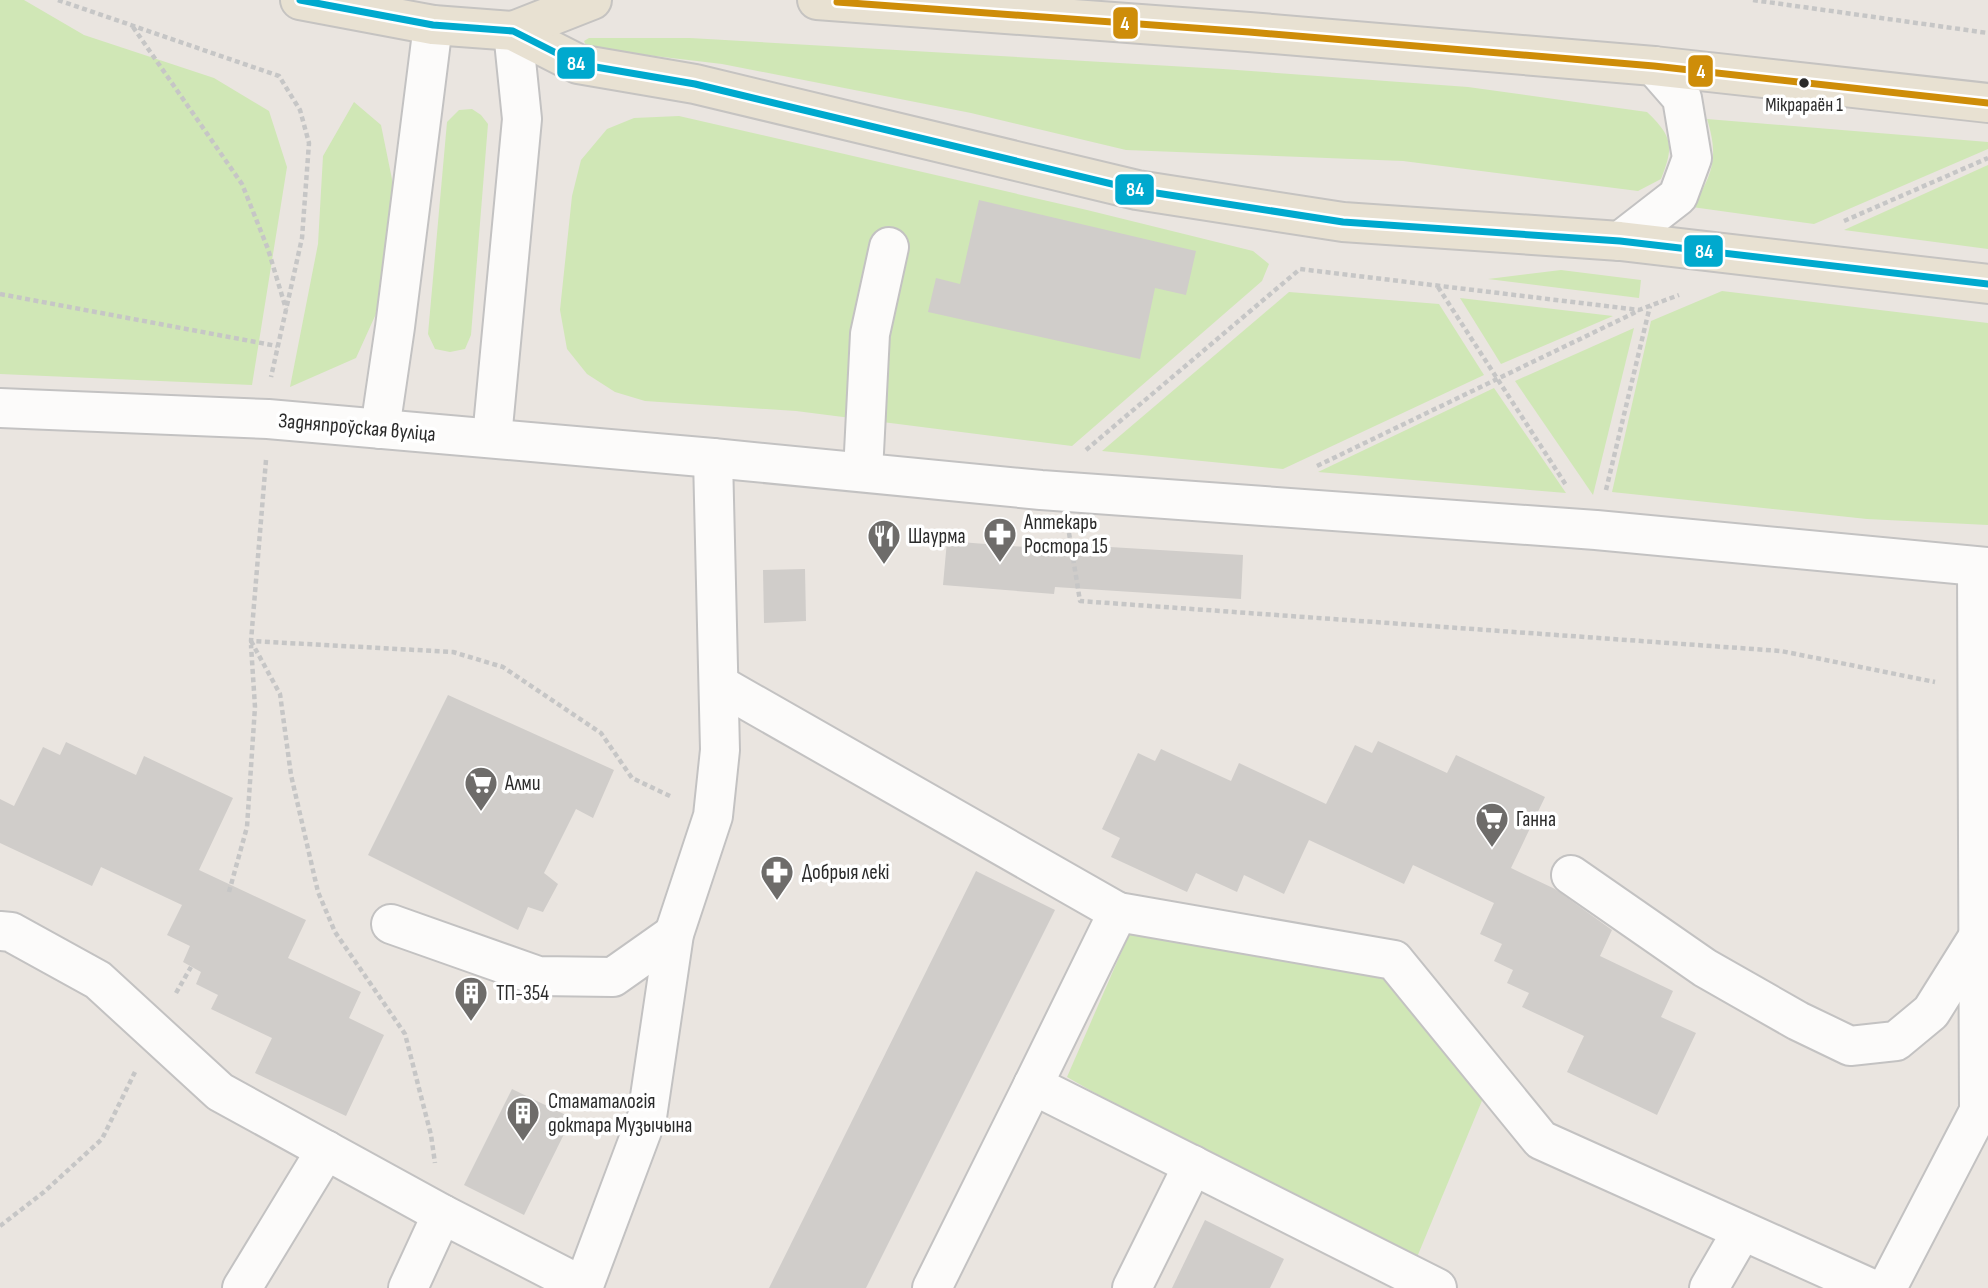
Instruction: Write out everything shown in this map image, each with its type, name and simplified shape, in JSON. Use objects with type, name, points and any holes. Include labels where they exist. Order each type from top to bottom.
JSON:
[{"type":"main road","points":[[300,0],[433,25],[513,31],[578,64],[695,84],[1137,190],[1343,222],[1620,241],[1988,284]]},
{"type":"main road","points":[[513,31],[592,0]]},
{"type":"main road","points":[[817,0],[1654,66],[1988,103]]},
{"type":"street","points":[[380,429],[433,25]]},
{"type":"street","points":[[492,438],[522,119],[513,31]]},
{"type":"street","points":[[1620,241],[1678,196],[1692,158],[1682,98],[1654,66]]},
{"type":"street","points":[[863,472],[870,334],[888,247]]},
{"type":"street","name":"Задняпроўская вуліца","points":[[0,408],[268,419],[1041,490],[1596,530],[1982,567]]},
{"type":"street","points":[[0,931],[11,933],[98,980],[220,1092],[442,1214],[583,1287],[647,1117],[674,934],[713,816],[720,750],[720,685],[713,458]]},
{"type":"street","points":[[1887,1288],[1979,1111],[1978,691],[1982,567]]},
{"type":"street","points":[[720,685],[1118,912],[1394,960],[1541,1140],[1870,1288]]},
{"type":"street","points":[[1571,876],[1705,968],[1798,1021],[1850,1046],[1896,1041],[1931,1013],[1978,937]]},
{"type":"street","points":[[932,1288],[1118,912]]},
{"type":"street","points":[[391,924],[538,976],[613,977],[674,934]]},
{"type":"street","points":[[1033,1085],[1437,1288]]},
{"type":"street","points":[[242,1288],[326,1150]]},
{"type":"street","points":[[1132,1288],[1193,1165]]},
{"type":"street","points":[[408,1288],[442,1214]]},
{"type":"street","points":[[1709,1288],[1742,1231]]},
{"type":"path","points":[[58,0],[279,76],[292,95],[300,110],[309,143],[302,238],[271,378]]},
{"type":"path","points":[[1754,0],[1988,33]]},
{"type":"path","points":[[132,26],[242,184],[268,249],[286,310]]},
{"type":"path","points":[[1844,221],[1988,158]]},
{"type":"path","points":[[1098,453],[1085,451],[1300,269],[1639,310]]},
{"type":"path","points":[[1437,286],[1596,530]]},
{"type":"path","points":[[0,294],[277,346]]},
{"type":"path","points":[[1311,469],[1639,310],[1679,295]]},
{"type":"path","points":[[1596,530],[1650,306]]},
{"type":"path","points":[[229,892],[247,827],[255,707],[251,641],[266,452]]},
{"type":"path","points":[[1067,525],[1080,601],[1781,651],[1978,691]]},
{"type":"path","points":[[251,641],[453,652],[503,667],[601,733],[632,778],[713,816]]},
{"type":"path","points":[[0,1226],[44,1192],[102,1139],[153,1030]]},
{"type":"green space","points":[[0,0],[24,0],[84,35],[214,78],[269,111],[287,167],[252,385],[0,374]]},
{"type":"green space","points":[[589,38],[690,38],[1223,69],[1468,87],[1647,112],[1662,128],[1669,142],[1669,150],[1661,179],[1638,191],[1403,161],[1126,150],[971,113],[722,64],[587,48],[584,41]]},
{"type":"green space","points":[[354,102],[381,125],[394,189],[380,305],[356,358],[290,387],[318,244],[323,156]]},
{"type":"green space","points":[[472,109],[488,124],[471,335],[465,349],[450,352],[435,349],[428,334],[447,122],[459,110]]},
{"type":"green space","points":[[679,116],[1253,251],[1269,264],[1262,281],[1072,446],[796,411],[645,401],[615,392],[587,374],[567,349],[560,310],[572,196],[581,160],[607,129],[634,118]]},
{"type":"green space","points":[[1707,119],[1988,142],[1988,149],[1814,224],[1692,207],[1705,185],[1712,165],[1713,144]]},
{"type":"green space","points":[[1988,165],[1988,249],[1844,230]]},
{"type":"green space","points":[[1561,270],[1641,280],[1639,298],[1488,279]]},
{"type":"green space","points":[[1722,291],[1988,323],[1988,525],[1867,519],[1612,492],[1651,321]]},
{"type":"green space","points":[[1289,292],[1439,304],[1484,375],[1283,469],[1102,451]]},
{"type":"green space","points":[[1460,298],[1613,316],[1501,364]]},
{"type":"green space","points":[[1634,328],[1593,495],[1515,381]]},
{"type":"green space","points":[[1494,388],[1566,493],[1318,472]]},
{"type":"green space","points":[[1137,916],[1394,960],[1491,1079],[1410,1274],[1067,1077]]},
{"type":"building","points":[[979,200],[1196,251],[1186,295],[1155,288],[1140,359],[928,312],[936,278],[960,284]]},
{"type":"building","points":[[947,541],[1092,552],[1093,546],[1243,555],[1241,599],[1055,587],[1054,594],[943,585]]},
{"type":"building","points":[[805,569],[806,621],[764,623],[763,570]]},
{"type":"building","name":"Алми","points":[[448,695],[614,770],[593,818],[576,809],[544,873],[558,884],[543,912],[528,907],[518,930],[368,855]]},
{"type":"building","points":[[1378,741],[1447,773],[1456,755],[1545,797],[1511,868],[1555,889],[1612,930],[1600,956],[1673,991],[1661,1017],[1696,1033],[1657,1115],[1567,1072],[1584,1036],[1522,1007],[1529,993],[1507,983],[1513,970],[1494,961],[1502,944],[1480,934],[1494,903],[1413,865],[1404,884],[1309,840],[1284,894],[1244,875],[1237,892],[1196,873],[1187,892],[1111,857],[1120,838],[1102,829],[1138,753],[1155,761],[1161,749],[1231,781],[1239,763],[1326,804],[1355,745],[1372,753]]},
{"type":"building","points":[[66,742],[136,775],[144,756],[233,798],[199,870],[306,920],[288,958],[361,992],[349,1018],[384,1035],[346,1116],[255,1073],[272,1038],[211,1009],[218,995],[196,984],[201,972],[183,962],[190,946],[167,935],[182,905],[101,867],[92,886],[0,843],[0,799],[14,806],[43,747],[60,755]]},
{"type":"building","points":[[976,871],[1055,910],[866,1288],[769,1288]]},
{"type":"building","name":"Стаматалогія доктара Музычына","points":[[512,1089],[572,1118],[524,1215],[464,1185]]},
{"type":"building","points":[[1205,1220],[1284,1259],[1270,1288],[1172,1288]]},
{"type":"transit line","name":"84","points":[[300,0],[433,25],[513,31],[578,64],[695,84],[1137,190],[1343,222],[1620,241],[1988,284]]},
{"type":"transit line","name":"4","points":[[837,2],[1249,32],[1654,66],[1988,103]]},
{"type":"place","name":"Мікрараён 1","points":[[1804,83]]},
{"type":"place","name":"Аптекарь Ростора 15","points":[[1000,564]]},
{"type":"place","name":"Шаурма","points":[[884,566]]},
{"type":"place","name":"Алми","points":[[481,813]]},
{"type":"place","name":"Ганна","points":[[1492,849]]},
{"type":"place","name":"Добрыя лекі","points":[[777,902]]},
{"type":"place","name":"ТП-354","points":[[471,1023]]},
{"type":"place","name":"Стаматалогія доктара Музычына","points":[[523,1143]]}]
